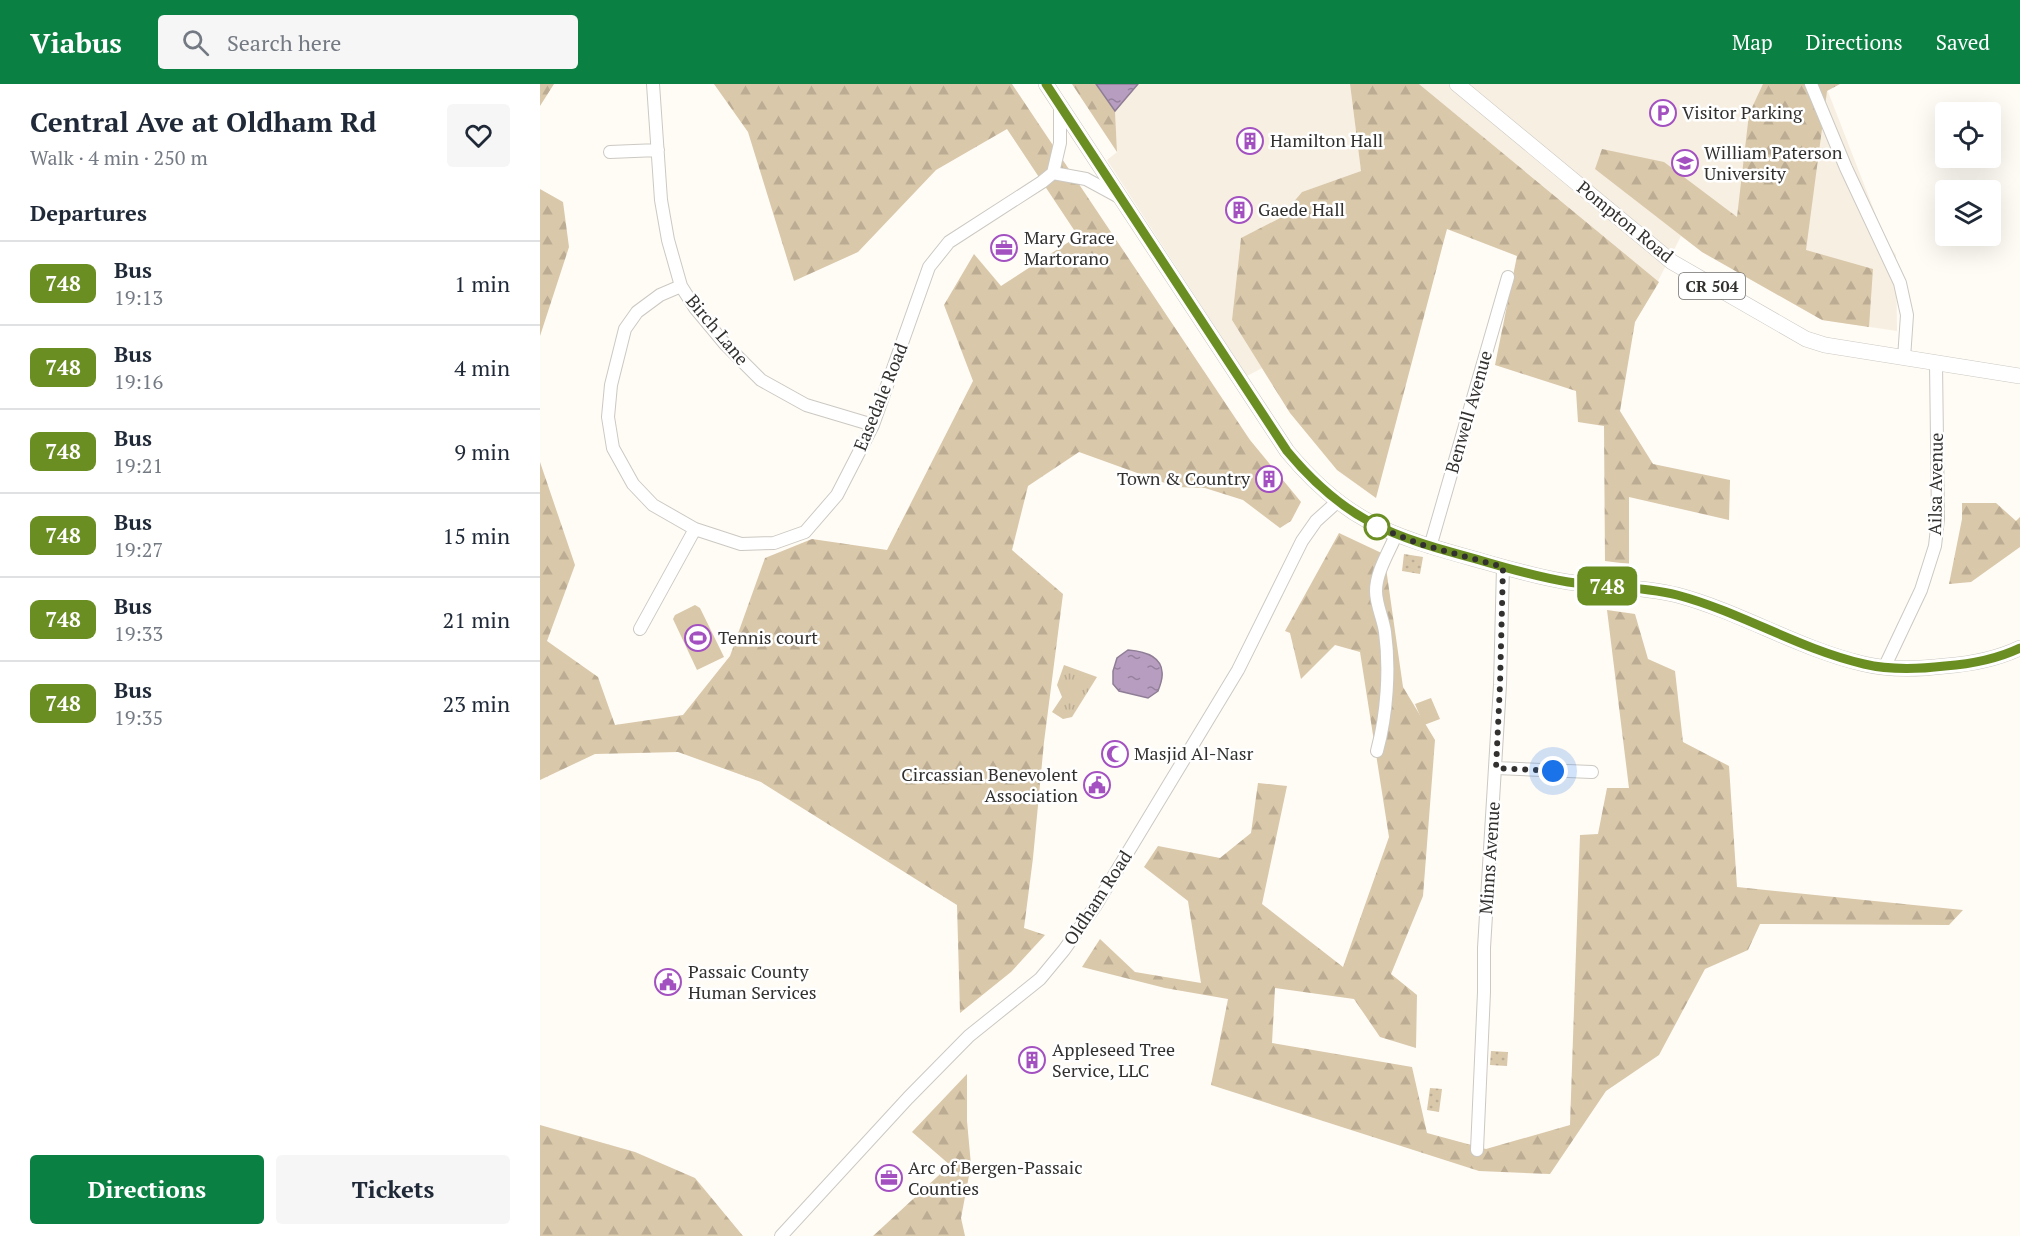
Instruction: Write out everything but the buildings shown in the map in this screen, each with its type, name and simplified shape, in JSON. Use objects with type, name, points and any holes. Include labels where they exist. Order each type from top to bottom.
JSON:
[{"type":"main road","points":[[1046,84],[1287,451],[1305,472],[1337,502],[1375,526],[1430,547],[1568,582],[1661,591],[1676,595],[1832,655],[1864,664],[1924,668],[1957,665],[1993,658],[2020,648]]},
{"type":"main road","name":"Pompton Road","points":[[1457,84],[1672,262],[1788,330],[1815,343],[2020,376]]},
{"type":"street","name":"Birch Lane","points":[[653,84],[661,200],[681,286],[695,308],[725,344],[761,380],[806,405],[873,425]]},
{"type":"street","points":[[1811,84],[1846,168],[1899,283],[1907,315],[1904,358]]},
{"type":"street","points":[[1060,106],[1060,143],[1053,173],[1086,179],[1121,198]]},
{"type":"street","points":[[610,152],[658,150]]},
{"type":"street","name":"Easedale Road","points":[[681,286],[660,295],[637,312],[625,329],[611,385],[608,417],[613,448],[633,484],[653,505],[695,529],[741,544],[774,543],[805,532],[837,495],[873,425],[929,267],[949,242],[1053,173]]},
{"type":"street","name":"Benwell Avenue","points":[[1430,547],[1508,277]]},
{"type":"street","name":"Ailsa Avenue","points":[[1885,666],[1921,590],[1935,546],[1938,519],[1936,363]]},
{"type":"street","name":"Oldham Road","points":[[781,1236],[908,1098],[969,1036],[1026,991],[1058,958],[1096,905],[1202,732],[1251,646],[1302,542],[1316,521],[1337,502]]},
{"type":"street","points":[[640,629],[695,529]]},
{"type":"street","points":[[1377,751],[1383,713],[1386,644],[1385,629],[1376,592],[1378,577],[1396,535]]},
{"type":"street","name":"Minns Avenue","points":[[1477,1150],[1484,948],[1501,661],[1503,567]]},
{"type":"street","points":[[1496,768],[1592,772]]},
{"type":"shaded area","points":[[1097,84],[1350,84],[1361,171],[1302,192],[1280,218],[1241,238],[1232,320],[1262,368],[1247,376],[1107,160],[1117,152],[1115,111]]},
{"type":"shaded area","name":"William Paterson University","points":[[1419,84],[1825,84],[1886,241],[1896,255],[1897,331],[1822,320],[1702,252],[1681,236],[1658,281]]},
{"type":"green space","points":[[540,84],[554,84],[540,106]]},
{"type":"green space","points":[[714,84],[1012,84],[1250,440],[1301,502],[1291,521],[1280,528],[1243,500],[1205,488],[1176,487],[1079,452],[1028,486],[1012,550],[1063,594],[1024,928],[1045,935],[1011,972],[960,1013],[957,905],[761,782],[678,752],[595,754],[540,780],[540,462],[575,565],[547,641],[598,677],[615,725],[683,715],[730,656],[765,558],[812,539],[887,550],[973,381],[944,305],[974,254],[1001,286],[1078,236],[1007,129],[936,170],[858,252],[794,281],[748,132]]},
{"type":"green space","points":[[1072,84],[1096,84],[1115,111],[1117,152]]},
{"type":"green space","points":[[1350,84],[1419,84],[1659,282],[1635,322],[1620,411],[1653,464],[1730,480],[1729,520],[1629,497],[1629,564],[1605,561],[1604,426],[1578,422],[1576,391],[1495,365],[1517,256],[1447,229],[1376,498],[1337,470],[1290,413],[1232,320],[1241,238],[1280,218],[1302,192],[1361,171]]},
{"type":"green space","points":[[1763,84],[1840,84],[1827,91],[1806,250],[1873,269],[1869,327],[1822,320],[1702,252],[1595,169],[1602,149],[1664,162],[1737,217],[1749,114]]},
{"type":"green space","points":[[540,189],[563,202],[569,247],[540,336]]},
{"type":"green space","points":[[1962,503],[1996,503],[2016,521],[2020,517],[2020,547],[1971,582],[1949,584],[1962,519]]},
{"type":"green space","points":[[1339,533],[1390,557],[1386,568],[1403,687],[1435,740],[1423,896],[1391,974],[1417,995],[1416,1048],[1380,1037],[1354,999],[1275,988],[1272,1043],[1412,1067],[1427,1133],[1486,1149],[1570,1125],[1580,835],[1598,834],[1607,788],[1629,788],[1607,610],[1635,614],[1648,659],[1675,671],[1683,742],[1729,766],[1737,887],[1963,910],[1949,925],[1760,924],[1748,950],[1705,969],[1659,1055],[1606,1091],[1550,1174],[1479,1171],[1211,1085],[1228,999],[1165,988],[1082,967],[1100,939],[1135,972],[1201,983],[1188,901],[1144,867],[1158,846],[1220,858],[1251,833],[1258,783],[1287,786],[1262,904],[1343,967],[1389,837],[1360,652],[1335,645],[1301,679],[1290,633],[1285,631]]},
{"type":"green space","points":[[1404,554],[1423,557],[1420,574],[1402,571]]},
{"type":"green space","name":"Tennis court","points":[[695,605],[700,608],[724,657],[697,670],[673,619],[675,615]]},
{"type":"green space","points":[[1064,665],[1097,677],[1072,717],[1063,719],[1052,712],[1062,697],[1057,685]]},
{"type":"green space","points":[[1431,698],[1440,719],[1424,725],[1415,704]]},
{"type":"green space","points":[[1491,1051],[1508,1052],[1507,1066],[1490,1065]]},
{"type":"green space","points":[[967,1074],[967,1121],[971,1165],[961,1218],[965,1236],[873,1236],[950,1165],[912,1132]]},
{"type":"green space","points":[[1430,1088],[1442,1089],[1439,1112],[1427,1110]]},
{"type":"green space","points":[[540,1125],[635,1152],[695,1178],[743,1236],[540,1236]]},
{"type":"water","points":[[1096,84],[1138,84],[1115,111]]},
{"type":"water","points":[[1128,650],[1150,655],[1161,666],[1162,677],[1158,691],[1148,698],[1119,691],[1113,684],[1113,671],[1117,658]]},
{"type":"bus line","name":"748","points":[[1046,84],[1287,451],[1320,488],[1342,506],[1375,526],[1420,544],[1546,578],[1661,591],[1695,600],[1798,643],[1864,664],[1924,668],[1957,665],[1993,658],[2020,648]]},
{"type":"place","name":"Visitor Parking","points":[[1663,113]]},
{"type":"place","name":"Hamilton Hall","points":[[1250,141]]},
{"type":"place","name":"William Paterson University","points":[[1685,163]]},
{"type":"place","name":"Gaede Hall","points":[[1239,210]]},
{"type":"place","name":"Mary Grace Martorano","points":[[1004,248]]},
{"type":"place","name":"Town & Country","points":[[1269,479]]},
{"type":"place","name":"Tennis court","points":[[698,638]]},
{"type":"place","name":"Masjid Al-Nasr","points":[[1115,754]]},
{"type":"place","name":"Circassian Benevolent Association","points":[[1097,785]]},
{"type":"place","name":"Passaic County Human Services","points":[[668,982]]},
{"type":"place","name":"Appleseed Tree Service, LLC","points":[[1032,1060]]},
{"type":"place","name":"Arc of Bergen-Passaic Counties","points":[[889,1178]]},
{"type":"route","points":[[1377,527],[1375,526],[1420,544],[1503,567],[1496,768],[1553,771]]}]
